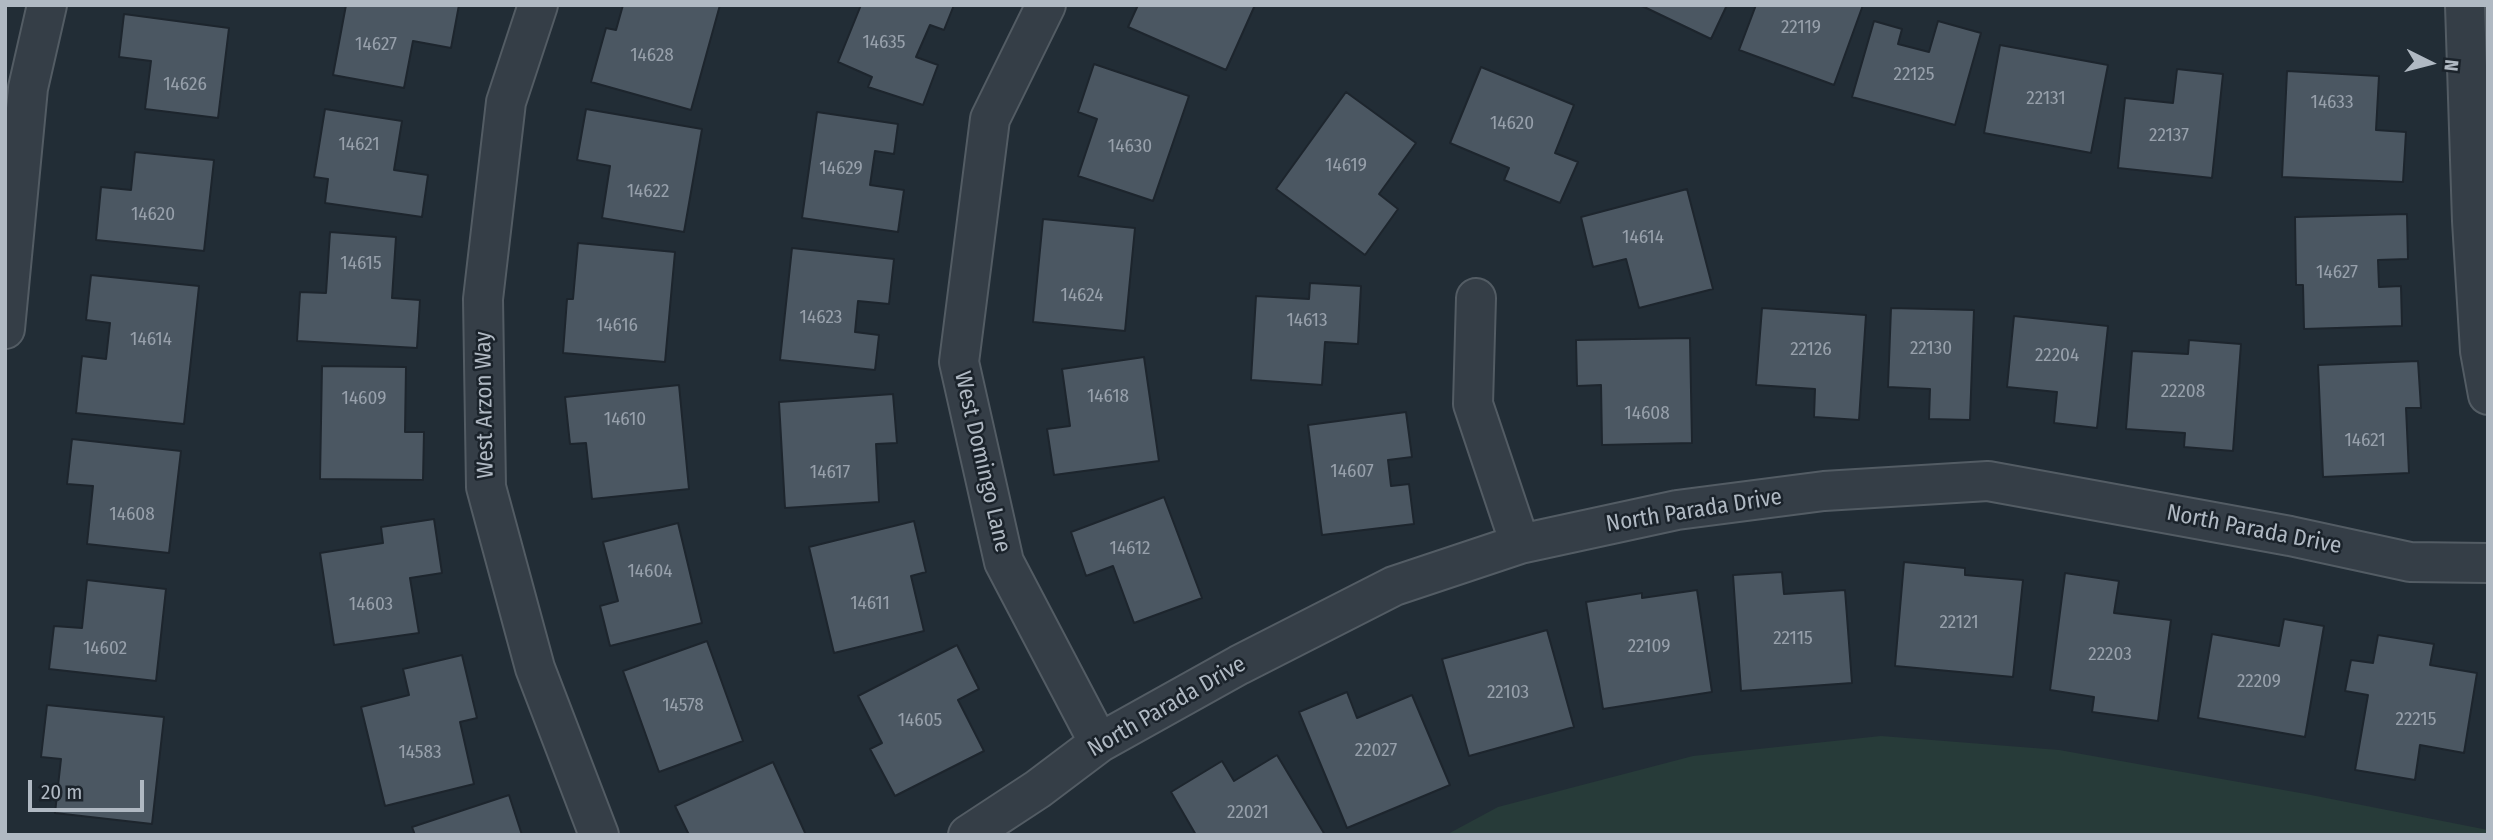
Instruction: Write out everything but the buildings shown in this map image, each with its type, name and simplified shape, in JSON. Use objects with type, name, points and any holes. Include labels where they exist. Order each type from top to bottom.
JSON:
[{"type":"street","points":[[5,329],[28,88],[47,5]]},
{"type":"street","name":"West Arzon Way","points":[[537,5],[506,102],[483,299],[486,487],[535,668],[599,835]]},
{"type":"street","name":"West Domingo Lane","points":[[1046,5],[990,119],[959,362],[1003,562],[1099,743]]},
{"type":"street","points":[[2465,5],[2472,221],[2480,351],[2488,395]]},
{"type":"street","points":[[1476,298],[1473,404],[1520,544]]},
{"type":"street","name":"North Parada Drive","points":[[968,835],[1038,789],[1099,743],[1239,665],[1394,586],[1520,544],[1677,510],[1824,491],[1989,481],[2290,536],[2410,562],[2488,563]]},
{"type":"green space","points":[[1881,736],[2059,750],[2488,830],[2488,835],[1446,835],[1498,807],[1693,756]]}]
